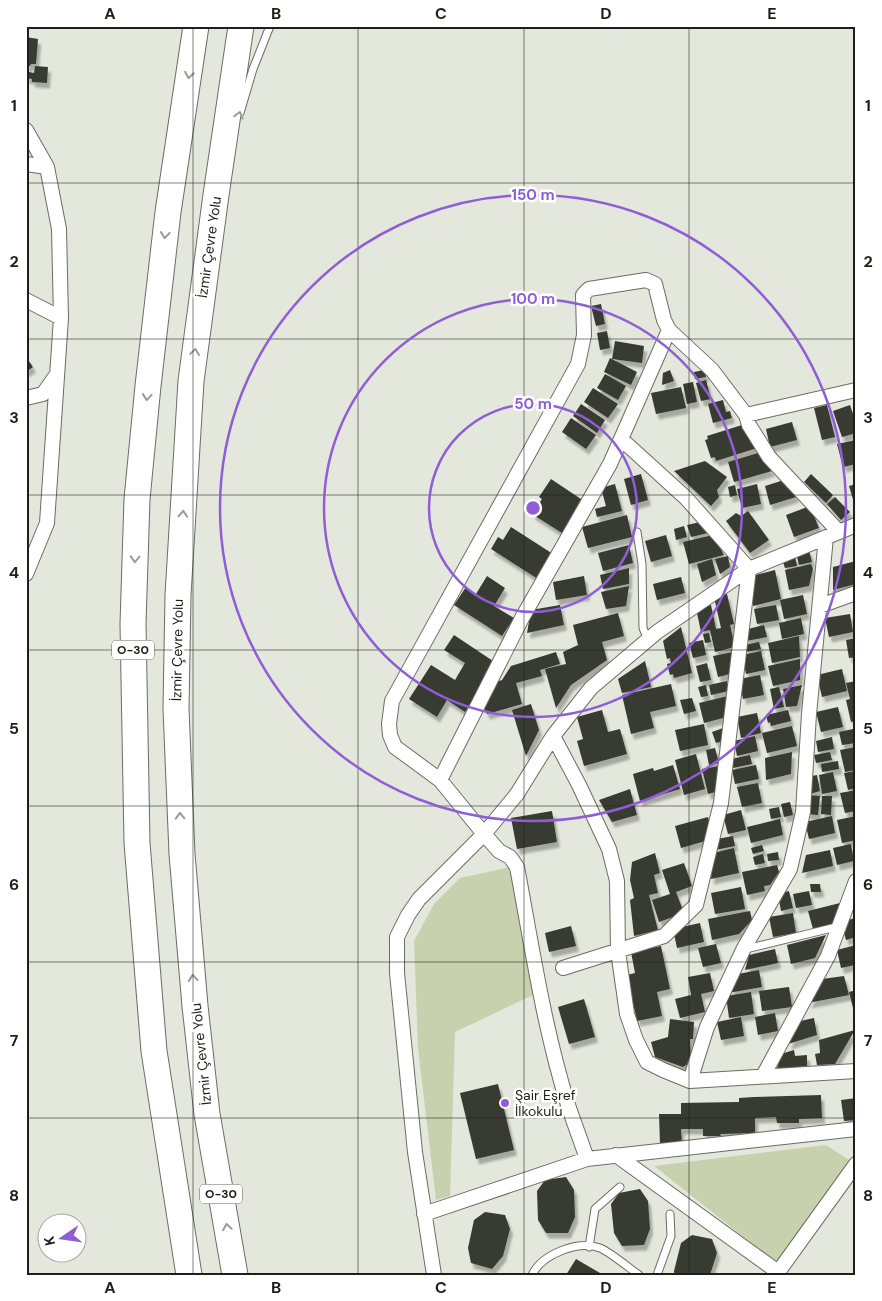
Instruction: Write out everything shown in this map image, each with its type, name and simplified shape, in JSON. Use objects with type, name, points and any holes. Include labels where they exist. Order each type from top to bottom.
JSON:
[{"type":"highway","name":"O-30","points":[[189,1275],[154,1051],[137,843],[133,624],[137,499],[148,386],[168,212],[196,26]]},
{"type":"highway","name":"İzmir Çevre Yolu","points":[[235,1275],[207,1114],[195,1006],[182,854],[176,709],[178,595],[191,381],[241,26]]},
{"type":"street","points":[[26,130],[46,167],[59,229],[61,318],[47,523],[26,574]]},
{"type":"street","points":[[26,164],[46,167]]},
{"type":"street","points":[[588,1159],[568,1106],[559,1073],[542,1001],[517,868],[510,857],[499,851],[484,834],[440,780],[395,747],[390,735],[389,724],[392,701],[578,364],[584,336],[583,296],[589,289],[646,280],[655,284],[664,320],[669,330],[712,370],[746,415],[749,424],[769,457],[833,535],[820,606],[809,714],[803,812],[790,869],[744,948],[707,1027],[690,1081]]},
{"type":"street","points":[[26,300],[61,318]]},
{"type":"street","points":[[440,780],[522,618],[610,464],[669,330]]},
{"type":"street","points":[[26,398],[43,394],[58,374]]},
{"type":"street","points":[[746,415],[856,390]]},
{"type":"street","points":[[563,968],[664,936],[696,905],[721,803],[749,569],[686,498],[621,439]]},
{"type":"street","points":[[434,1275],[415,1152],[397,973],[397,937],[408,915],[419,898],[484,834],[517,794],[553,736],[591,688],[648,640],[749,569],[856,525]]},
{"type":"street","points":[[820,606],[856,593]]},
{"type":"street","points":[[553,736],[579,785],[609,849],[616,881],[618,951],[627,1014],[636,1040],[647,1062],[690,1081],[856,1071]]},
{"type":"street","points":[[763,1076],[828,956],[856,881]]},
{"type":"street","points":[[424,1214],[588,1159],[856,1129]]},
{"type":"street","points":[[616,1155],[777,1274],[856,1164]]},
{"type":"lane","points":[[237,123],[253,68],[270,26]]},
{"type":"lane","points":[[216,195],[232,141]]},
{"type":"lane","points":[[637,532],[642,564],[642,628],[648,640]]},
{"type":"lane","points":[[744,948],[832,928],[838,929]]},
{"type":"lane","points":[[589,1247],[595,1209],[620,1187]]},
{"type":"lane","points":[[658,1275],[671,1236],[670,1214]]},
{"type":"lane","points":[[532,1275],[538,1265],[551,1256],[568,1249],[589,1247],[600,1248],[639,1275]]},
{"type":"green space","points":[[510,867],[533,995],[455,1032],[450,1196],[436,1200],[418,1048],[414,941],[434,904],[460,878]]},
{"type":"green space","points":[[826,1145],[849,1160],[778,1264],[654,1166]]},
{"type":"building","points":[[26,37],[38,39],[36,64],[28,66],[29,72],[34,73],[35,66],[48,67],[47,83],[32,82],[32,79],[26,78]]},
{"type":"building","points":[[601,304],[605,324],[596,326],[591,306]]},
{"type":"building","points":[[607,331],[610,348],[600,350],[597,333]]},
{"type":"building","points":[[615,341],[644,346],[642,363],[612,359]]},
{"type":"building","points":[[26,357],[33,367],[26,372]]},
{"type":"building","points":[[610,358],[637,372],[631,385],[604,372]]},
{"type":"building","points":[[670,370],[674,381],[662,385],[663,373]]},
{"type":"building","points":[[704,370],[706,377],[695,379],[694,372]]},
{"type":"building","points":[[605,374],[626,386],[618,400],[597,388]]},
{"type":"building","points":[[706,380],[711,399],[701,401],[696,383]]},
{"type":"building","points":[[693,382],[697,402],[687,404],[683,384]]},
{"type":"building","points":[[681,387],[686,408],[656,414],[651,393]]},
{"type":"building","points":[[593,388],[618,404],[608,418],[584,402]]},
{"type":"building","points":[[723,400],[726,412],[730,411],[732,418],[713,423],[708,404]]},
{"type":"building","points":[[581,404],[605,420],[597,433],[573,416]]},
{"type":"building","points":[[827,405],[835,437],[822,440],[814,408]]},
{"type":"building","points":[[850,405],[856,423],[856,433],[842,437],[833,411]]},
{"type":"building","points":[[571,418],[596,435],[586,449],[562,432]]},
{"type":"building","points":[[792,422],[797,440],[770,447],[766,429]]},
{"type":"building","points":[[742,425],[757,448],[716,461],[715,457],[711,458],[705,440],[708,439],[707,436]]},
{"type":"building","points":[[856,440],[856,464],[843,467],[837,444]]},
{"type":"building","points":[[758,453],[772,471],[734,482],[728,462]]},
{"type":"building","points":[[705,461],[727,477],[717,490],[719,497],[711,506],[674,471]]},
{"type":"building","points":[[641,474],[648,500],[631,505],[624,479]]},
{"type":"building","points":[[811,474],[833,495],[826,503],[804,482]]},
{"type":"building","points":[[551,479],[584,501],[562,533],[532,514],[542,499],[539,497]]},
{"type":"building","points":[[784,480],[793,488],[796,497],[770,505],[765,486]]},
{"type":"building","points":[[615,484],[622,511],[597,517],[595,509],[606,506],[601,488]]},
{"type":"building","points":[[757,484],[761,504],[742,508],[737,489]]},
{"type":"building","points":[[856,484],[856,506],[855,506],[849,486]]},
{"type":"building","points":[[735,485],[737,495],[730,497],[728,487]]},
{"type":"building","points":[[835,497],[850,512],[841,520],[827,504]]},
{"type":"building","points":[[810,506],[819,528],[794,537],[786,515]]},
{"type":"building","points":[[748,511],[769,540],[750,553],[726,521],[736,513],[741,516]]},
{"type":"building","points":[[627,515],[632,537],[588,548],[582,527]]},
{"type":"building","points":[[700,522],[708,533],[691,537],[687,525]]},
{"type":"building","points":[[684,526],[687,537],[676,540],[674,529]]},
{"type":"building","points":[[511,527],[553,554],[538,579],[491,549],[498,537],[503,540]]},
{"type":"building","points":[[666,535],[672,556],[651,562],[645,541]]},
{"type":"building","points":[[713,535],[724,555],[689,564],[683,542]]},
{"type":"building","points":[[629,545],[633,563],[603,571],[598,553]]},
{"type":"building","points":[[809,550],[812,562],[799,565],[796,553]]},
{"type":"building","points":[[728,556],[730,567],[720,574],[715,559]]},
{"type":"building","points":[[795,556],[797,566],[785,568],[782,559]]},
{"type":"building","points":[[712,559],[716,575],[702,582],[697,564]]},
{"type":"building","points":[[856,561],[856,584],[833,590],[833,567]]},
{"type":"building","points":[[811,564],[813,569],[809,586],[789,590],[785,570]]},
{"type":"building","points":[[629,568],[629,584],[603,589],[600,575]]},
{"type":"building","points":[[775,570],[781,599],[753,606],[752,576]]},
{"type":"building","points":[[487,576],[505,588],[494,606],[514,618],[502,636],[454,605],[466,587],[476,594]]},
{"type":"building","points":[[584,576],[587,595],[556,600],[553,582]]},
{"type":"building","points":[[681,577],[685,593],[657,600],[653,584]]},
{"type":"building","points":[[629,586],[626,606],[606,609],[601,592]]},
{"type":"building","points":[[727,594],[734,624],[730,625],[735,647],[715,652],[710,630],[701,632],[696,608],[711,605],[716,629],[721,628],[714,597]]},
{"type":"building","points":[[803,595],[807,614],[784,619],[780,600]]},
{"type":"building","points":[[560,605],[564,625],[527,633],[531,610]]},
{"type":"building","points":[[776,605],[779,620],[757,624],[754,609]]},
{"type":"building","points":[[618,613],[624,636],[602,642],[607,660],[571,685],[556,708],[545,669],[566,664],[563,652],[578,645],[573,625]]},
{"type":"building","points":[[850,614],[853,632],[829,637],[825,618]]},
{"type":"building","points":[[801,618],[804,634],[782,639],[779,623]]},
{"type":"building","points":[[764,625],[767,637],[746,641],[744,630]]},
{"type":"building","points":[[681,627],[692,673],[674,678],[673,674],[670,675],[667,664],[671,663],[670,658],[667,659],[663,641]]},
{"type":"building","points":[[709,633],[711,642],[705,643],[703,634]]},
{"type":"building","points":[[454,635],[496,663],[465,712],[447,700],[437,717],[409,699],[431,665],[455,680],[465,663],[444,650]]},
{"type":"building","points":[[799,636],[800,657],[772,663],[768,643]]},
{"type":"building","points":[[856,638],[856,657],[849,658],[846,640]]},
{"type":"building","points":[[703,640],[706,655],[693,658],[689,643]]},
{"type":"building","points":[[759,642],[761,649],[746,652],[745,645]]},
{"type":"building","points":[[761,651],[765,670],[746,674],[742,655]]},
{"type":"building","points":[[556,652],[560,664],[540,670],[542,676],[516,683],[522,704],[487,714],[482,703],[496,682],[502,680],[511,666]]},
{"type":"building","points":[[733,652],[734,673],[718,677],[713,656]]},
{"type":"building","points":[[800,659],[800,680],[773,686],[768,666]]},
{"type":"building","points":[[645,661],[651,687],[622,693],[618,679]]},
{"type":"building","points":[[707,663],[711,680],[700,682],[696,666]]},
{"type":"building","points":[[842,669],[847,691],[822,697],[817,675]]},
{"type":"building","points":[[760,675],[764,695],[743,699],[739,679]]},
{"type":"building","points":[[727,681],[729,691],[711,695],[709,685]]},
{"type":"building","points":[[856,681],[856,721],[851,722],[846,700],[850,699],[846,683]]},
{"type":"building","points":[[671,684],[676,706],[650,712],[654,728],[631,734],[622,695]]},
{"type":"building","points":[[706,685],[708,696],[701,697],[698,687]]},
{"type":"building","points":[[802,685],[797,706],[786,707],[783,689]]},
{"type":"building","points":[[779,687],[784,707],[774,709],[770,689]]},
{"type":"building","points":[[732,695],[727,717],[704,723],[699,703]]},
{"type":"building","points":[[692,698],[696,711],[684,714],[680,700]]},
{"type":"building","points":[[531,704],[539,730],[526,756],[512,710]]},
{"type":"building","points":[[838,707],[843,727],[821,732],[816,712]]},
{"type":"building","points":[[602,710],[608,732],[620,729],[627,754],[584,766],[577,741],[583,739],[577,717]]},
{"type":"building","points":[[788,710],[791,721],[771,726],[770,722],[768,723],[766,715]]},
{"type":"building","points":[[757,713],[761,733],[741,738],[737,717]]},
{"type":"building","points":[[704,724],[708,745],[680,751],[675,730]]},
{"type":"building","points":[[792,726],[797,746],[767,753],[762,733]]},
{"type":"building","points":[[723,728],[726,740],[716,743],[712,732]]},
{"type":"building","points":[[853,729],[856,743],[842,745],[839,732]]},
{"type":"building","points":[[755,736],[758,751],[737,756],[734,741]]},
{"type":"building","points":[[832,737],[834,749],[818,752],[816,741]]},
{"type":"building","points":[[856,747],[856,770],[845,772],[840,750]]},
{"type":"building","points":[[715,748],[719,763],[709,765],[706,750]]},
{"type":"building","points":[[792,752],[791,774],[766,780],[765,758]]},
{"type":"building","points":[[830,752],[832,760],[816,763],[814,755]]},
{"type":"building","points":[[696,754],[705,789],[684,795],[675,760]]},
{"type":"building","points":[[750,755],[752,764],[733,768],[731,759]]},
{"type":"building","points":[[838,761],[839,769],[822,772],[821,764]]},
{"type":"building","points":[[673,765],[680,789],[640,801],[633,774],[653,768],[654,771]]},
{"type":"building","points":[[756,765],[759,779],[735,784],[732,770]]},
{"type":"building","points":[[719,766],[719,791],[708,794],[702,769]]},
{"type":"building","points":[[856,771],[856,788],[848,790],[844,773]]},
{"type":"building","points":[[833,772],[837,791],[822,794],[819,775]]},
{"type":"building","points":[[817,775],[820,791],[810,794],[807,777]]},
{"type":"building","points":[[758,783],[762,803],[742,807],[737,787]]},
{"type":"building","points":[[630,789],[637,815],[612,822],[599,800]]},
{"type":"building","points":[[856,790],[856,811],[845,813],[840,793]]},
{"type":"building","points":[[808,795],[820,796],[818,815],[807,814]]},
{"type":"building","points":[[822,796],[832,796],[831,815],[821,814]]},
{"type":"building","points":[[790,802],[793,815],[784,817],[781,804]]},
{"type":"building","points":[[779,807],[781,817],[771,819],[769,809]]},
{"type":"building","points":[[741,810],[746,830],[728,834],[723,815]]},
{"type":"building","points":[[552,811],[557,842],[517,849],[511,818]]},
{"type":"building","points":[[832,816],[835,833],[809,839],[805,822]]},
{"type":"building","points":[[856,816],[856,840],[842,843],[837,820]]},
{"type":"building","points":[[708,817],[712,832],[709,840],[681,848],[675,826]]},
{"type":"building","points":[[780,819],[783,835],[751,843],[747,827]]},
{"type":"building","points":[[733,836],[735,846],[715,850],[717,839]]},
{"type":"building","points":[[851,844],[854,861],[837,865],[833,848]]},
{"type":"building","points":[[762,845],[764,851],[753,854],[751,848]]},
{"type":"building","points":[[734,848],[739,873],[711,879],[713,853]]},
{"type":"building","points":[[830,850],[833,866],[802,873],[806,855]]},
{"type":"building","points":[[778,852],[779,860],[768,861],[767,854]]},
{"type":"building","points":[[655,853],[660,873],[654,875],[658,893],[649,895],[658,930],[634,936],[630,900],[634,898],[630,880],[632,862]]},
{"type":"building","points":[[763,854],[765,863],[755,865],[753,857]]},
{"type":"building","points":[[684,863],[692,886],[676,892],[684,913],[659,922],[652,900],[670,894],[662,870]]},
{"type":"building","points":[[777,865],[779,872],[770,885],[764,886],[765,891],[747,895],[742,872]]},
{"type":"building","points":[[810,884],[820,884],[821,892],[811,892]]},
{"type":"building","points":[[741,887],[745,909],[715,914],[711,893]]},
{"type":"building","points":[[789,891],[793,908],[781,911],[778,894]]},
{"type":"building","points":[[809,891],[812,905],[796,908],[793,894]]},
{"type":"building","points":[[844,902],[835,923],[813,929],[808,911]]},
{"type":"building","points":[[750,911],[752,920],[739,934],[712,940],[708,919]]},
{"type":"building","points":[[793,913],[796,933],[773,937],[769,917]]},
{"type":"building","points":[[855,918],[856,937],[846,940],[841,922]]},
{"type":"building","points":[[700,923],[704,942],[677,948],[673,929]]},
{"type":"building","points":[[571,926],[576,946],[549,952],[545,933]]},
{"type":"building","points":[[826,935],[815,958],[791,964],[787,945]]},
{"type":"building","points":[[716,944],[721,963],[703,967],[698,948]]},
{"type":"building","points":[[856,945],[856,961],[853,961],[855,965],[841,968],[837,950]]},
{"type":"building","points":[[661,946],[670,989],[657,992],[662,1016],[637,1021],[627,975],[635,973],[631,952]]},
{"type":"building","points":[[775,949],[778,963],[745,970],[749,955]]},
{"type":"building","points":[[759,970],[762,987],[728,993],[738,974]]},
{"type":"building","points":[[710,973],[714,991],[701,994],[705,1012],[680,1018],[675,999],[691,995],[688,977]]},
{"type":"building","points":[[844,976],[849,995],[808,1003],[822,979]]},
{"type":"building","points":[[789,987],[792,1007],[762,1011],[759,991]]},
{"type":"building","points":[[856,990],[856,1007],[853,1008],[849,992]]},
{"type":"building","points":[[751,992],[754,1014],[729,1018],[726,996]]},
{"type":"building","points":[[584,999],[595,1037],[569,1044],[558,1007]]},
{"type":"building","points":[[775,1013],[778,1031],[758,1035],[755,1017]]},
{"type":"building","points":[[741,1017],[744,1036],[721,1040],[717,1022]]},
{"type":"building","points":[[814,1018],[817,1035],[788,1044],[796,1022]]},
{"type":"building","points":[[670,1019],[694,1022],[693,1039],[690,1039],[691,1062],[683,1067],[655,1057],[651,1042],[668,1037]]},
{"type":"building","points":[[855,1030],[835,1064],[817,1065],[815,1054],[820,1053],[819,1040]]},
{"type":"building","points":[[794,1050],[795,1056],[807,1055],[807,1066],[777,1069],[781,1054]]},
{"type":"building","name":"Şair Eşref İlkokulu","points":[[498,1084],[514,1150],[476,1159],[460,1093]]},
{"type":"building","points":[[821,1095],[822,1118],[799,1119],[799,1123],[777,1123],[776,1117],[755,1118],[755,1133],[720,1134],[721,1136],[703,1136],[703,1129],[681,1129],[682,1143],[660,1144],[659,1114],[681,1114],[681,1103],[739,1102],[739,1098]]},
{"type":"building","points":[[856,1098],[856,1120],[844,1121],[841,1100]]},
{"type":"building","points":[[566,1177],[574,1190],[575,1217],[568,1233],[546,1233],[538,1220],[537,1191],[545,1180]]},
{"type":"building","points":[[640,1189],[648,1201],[650,1229],[644,1245],[622,1246],[614,1233],[611,1204],[619,1193]]},
{"type":"building","points":[[485,1212],[505,1215],[510,1229],[503,1256],[492,1269],[471,1263],[468,1248],[474,1220]]},
{"type":"building","points":[[692,1235],[712,1239],[717,1253],[710,1275],[674,1275],[681,1243]]},
{"type":"building","points":[[576,1259],[600,1273],[599,1275],[566,1275]]},
{"type":"place","name":"Şair Eşref İlkokulu","points":[[505,1103]]}]
